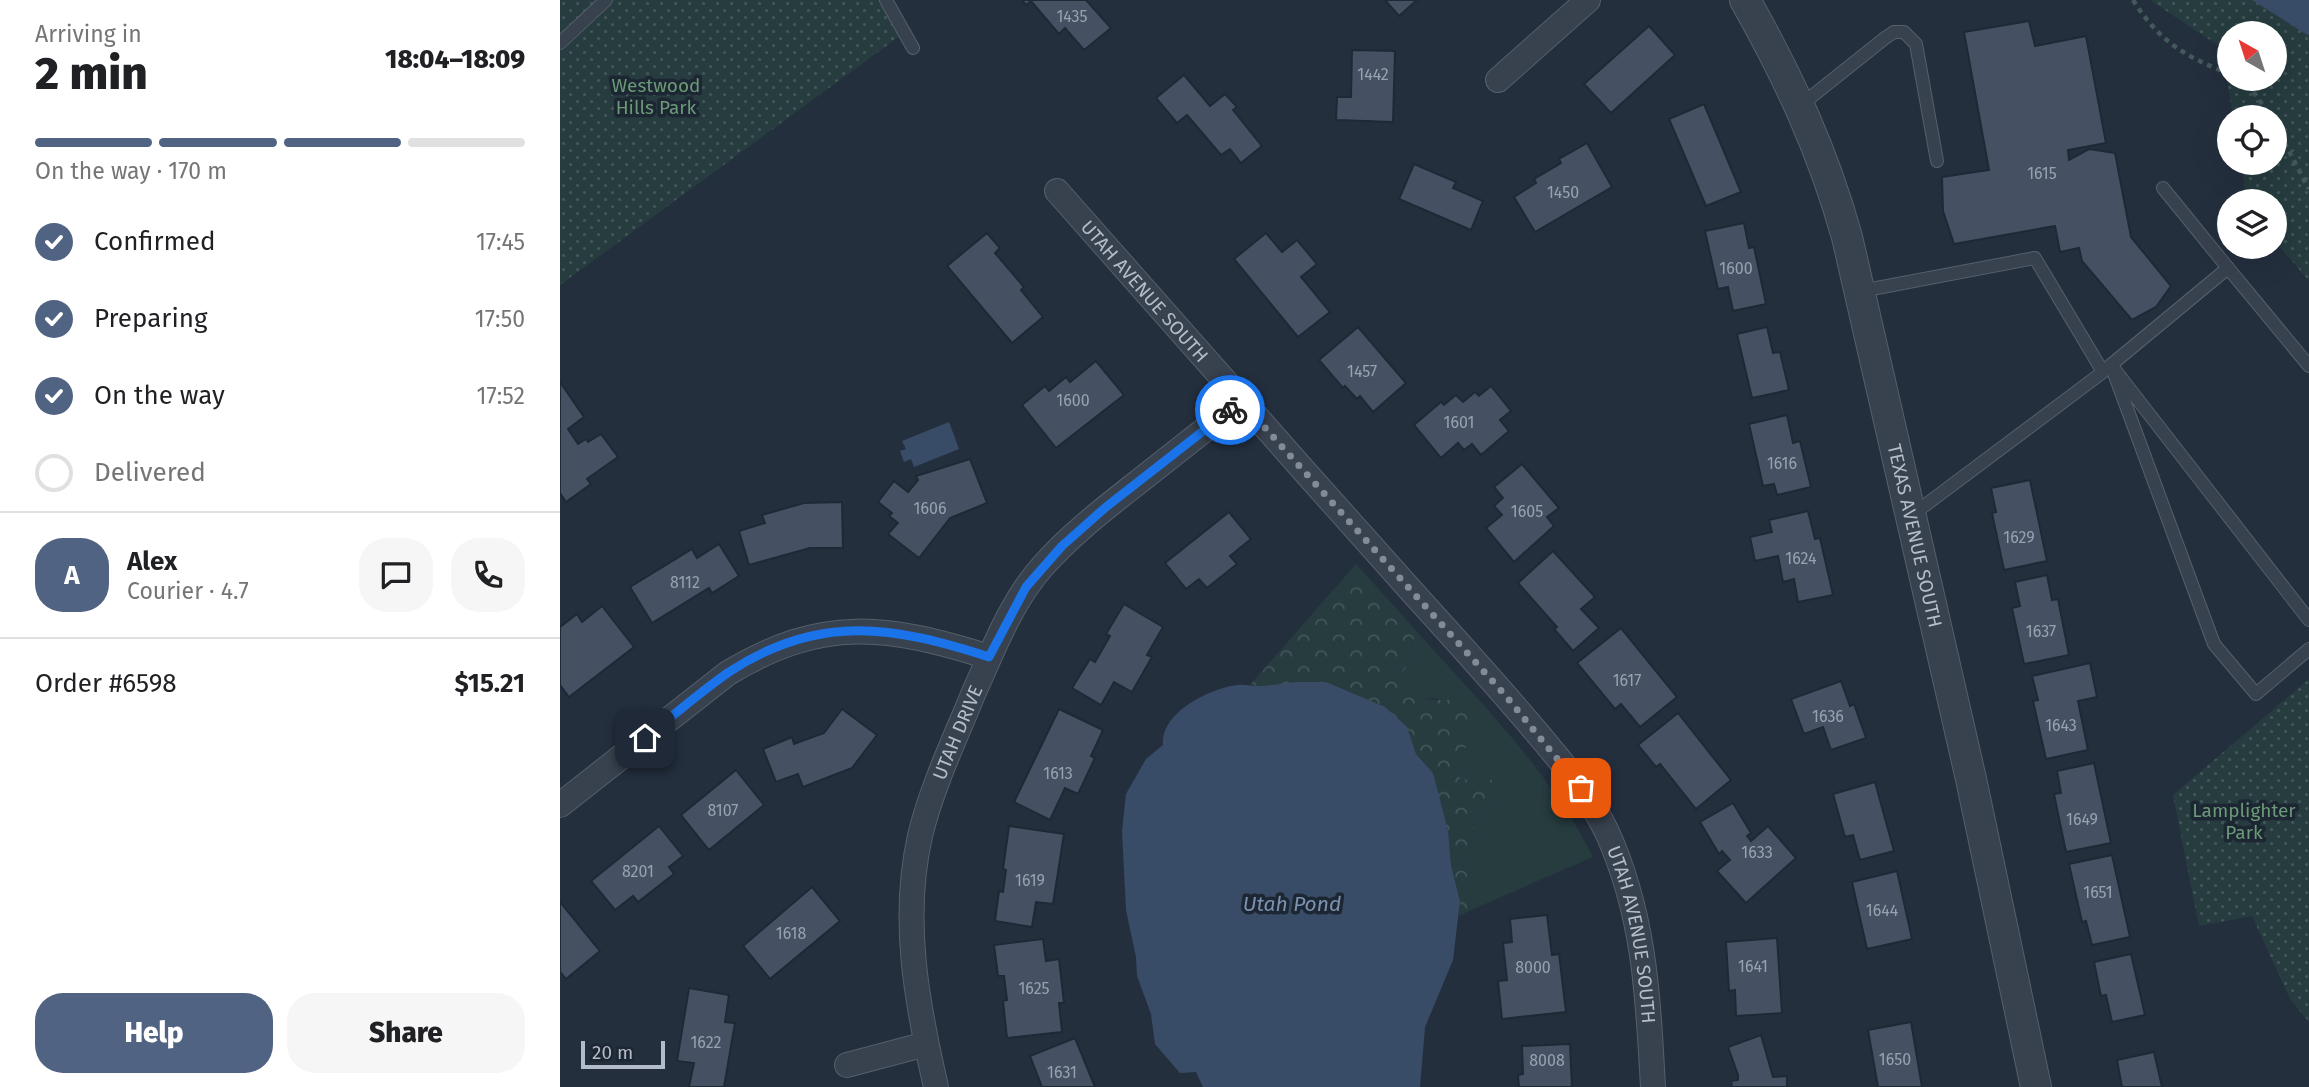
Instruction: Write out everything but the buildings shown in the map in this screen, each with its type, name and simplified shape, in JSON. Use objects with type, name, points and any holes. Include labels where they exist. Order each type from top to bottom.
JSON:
[{"type":"street","points":[[1498,80],[1588,0]]},
{"type":"street","name":"TEXAS AVENUE SOUTH","points":[[1745,0],[1801,105],[1833,187],[1861,291],[1971,779],[2036,1087]]},
{"type":"street","name":"UTAH AVENUE SOUTH","points":[[1057,191],[1506,696],[1571,773],[1591,803],[1620,864],[1638,922],[1648,987],[1653,1087]]},
{"type":"street","name":"UTAH DRIVE","points":[[936,1087],[917,999],[911,919],[914,874],[920,836],[932,797],[989,657],[1026,587],[1062,546],[1106,507],[1241,401]]},
{"type":"street","points":[[560,805],[727,673],[751,659],[793,641],[836,632],[888,631],[989,657]]},
{"type":"street","points":[[848,1065],[926,1044]]},
{"type":"lane","points":[[560,43],[606,0]]},
{"type":"lane","points":[[886,0],[913,48]]},
{"type":"lane","points":[[1801,105],[1885,38],[1894,32],[1904,32],[1916,44],[1937,161]]},
{"type":"lane","points":[[2163,188],[2309,366]]},
{"type":"lane","points":[[1861,291],[2035,258],[2107,368],[2309,620]]},
{"type":"lane","points":[[1911,516],[2107,368],[2228,268]]},
{"type":"lane","points":[[2107,368],[2214,644],[2256,694],[2309,649]]},
{"type":"path","points":[[2133,0],[2161,36],[2180,52],[2217,68]]},
{"type":"path","points":[[2252,91],[2263,105]]},
{"type":"path","points":[[2287,148],[2309,189]]},
{"type":"green space","name":"Westwood Hills Park","points":[[560,0],[886,0],[904,33],[560,285]]},
{"type":"green space","points":[[2150,0],[2309,0],[2309,281],[2287,255],[2287,189],[2245,189],[2243,175],[2287,175],[2287,105],[2231,105],[2229,91],[2287,91],[2287,21],[2217,21],[2217,45]]},
{"type":"green space","points":[[1356,564],[1412,626],[1409,630],[1414,638],[1412,644],[1415,655],[1401,674],[1401,688],[1421,698],[1454,699],[1454,712],[1466,713],[1473,725],[1466,747],[1457,759],[1459,777],[1472,782],[1488,775],[1499,790],[1495,801],[1472,816],[1472,840],[1460,861],[1472,883],[1469,911],[1459,916],[1460,901],[1451,865],[1448,830],[1433,773],[1416,754],[1406,727],[1250,685]]},
{"type":"green space","points":[[1412,626],[1534,764],[1593,857],[1469,911],[1472,883],[1460,861],[1472,840],[1472,816],[1495,801],[1472,782],[1459,777],[1457,759],[1466,747],[1454,712],[1445,701],[1434,698],[1420,699],[1401,688],[1401,674],[1415,655],[1409,630]]},
{"type":"green space","name":"Lamplighter Park","points":[[2309,679],[2309,1022],[2290,999],[2252,916],[2199,926],[2173,795]]},
{"type":"water","points":[[2252,0],[2309,0],[2309,35]]},
{"type":"water","points":[[949,422],[959,449],[914,467],[911,459],[904,462],[900,451],[906,449],[902,441]]},
{"type":"water","name":"Utah Pond","points":[[1326,682],[1385,707],[1407,727],[1416,754],[1433,773],[1448,830],[1451,865],[1460,901],[1453,960],[1425,1027],[1420,1087],[1203,1087],[1196,1072],[1180,1073],[1155,1044],[1151,1014],[1137,976],[1136,957],[1126,910],[1122,831],[1126,794],[1146,759],[1163,745],[1164,733],[1170,722],[1189,704],[1226,687]]},
{"type":"way so far","points":[[1230,410],[1241,401],[1506,696],[1581,788]]},
{"type":"route","points":[[645,738],[727,673],[773,649],[814,636],[862,630],[888,631],[989,657],[1026,587],[1062,546],[1106,507],[1230,410]]}]
